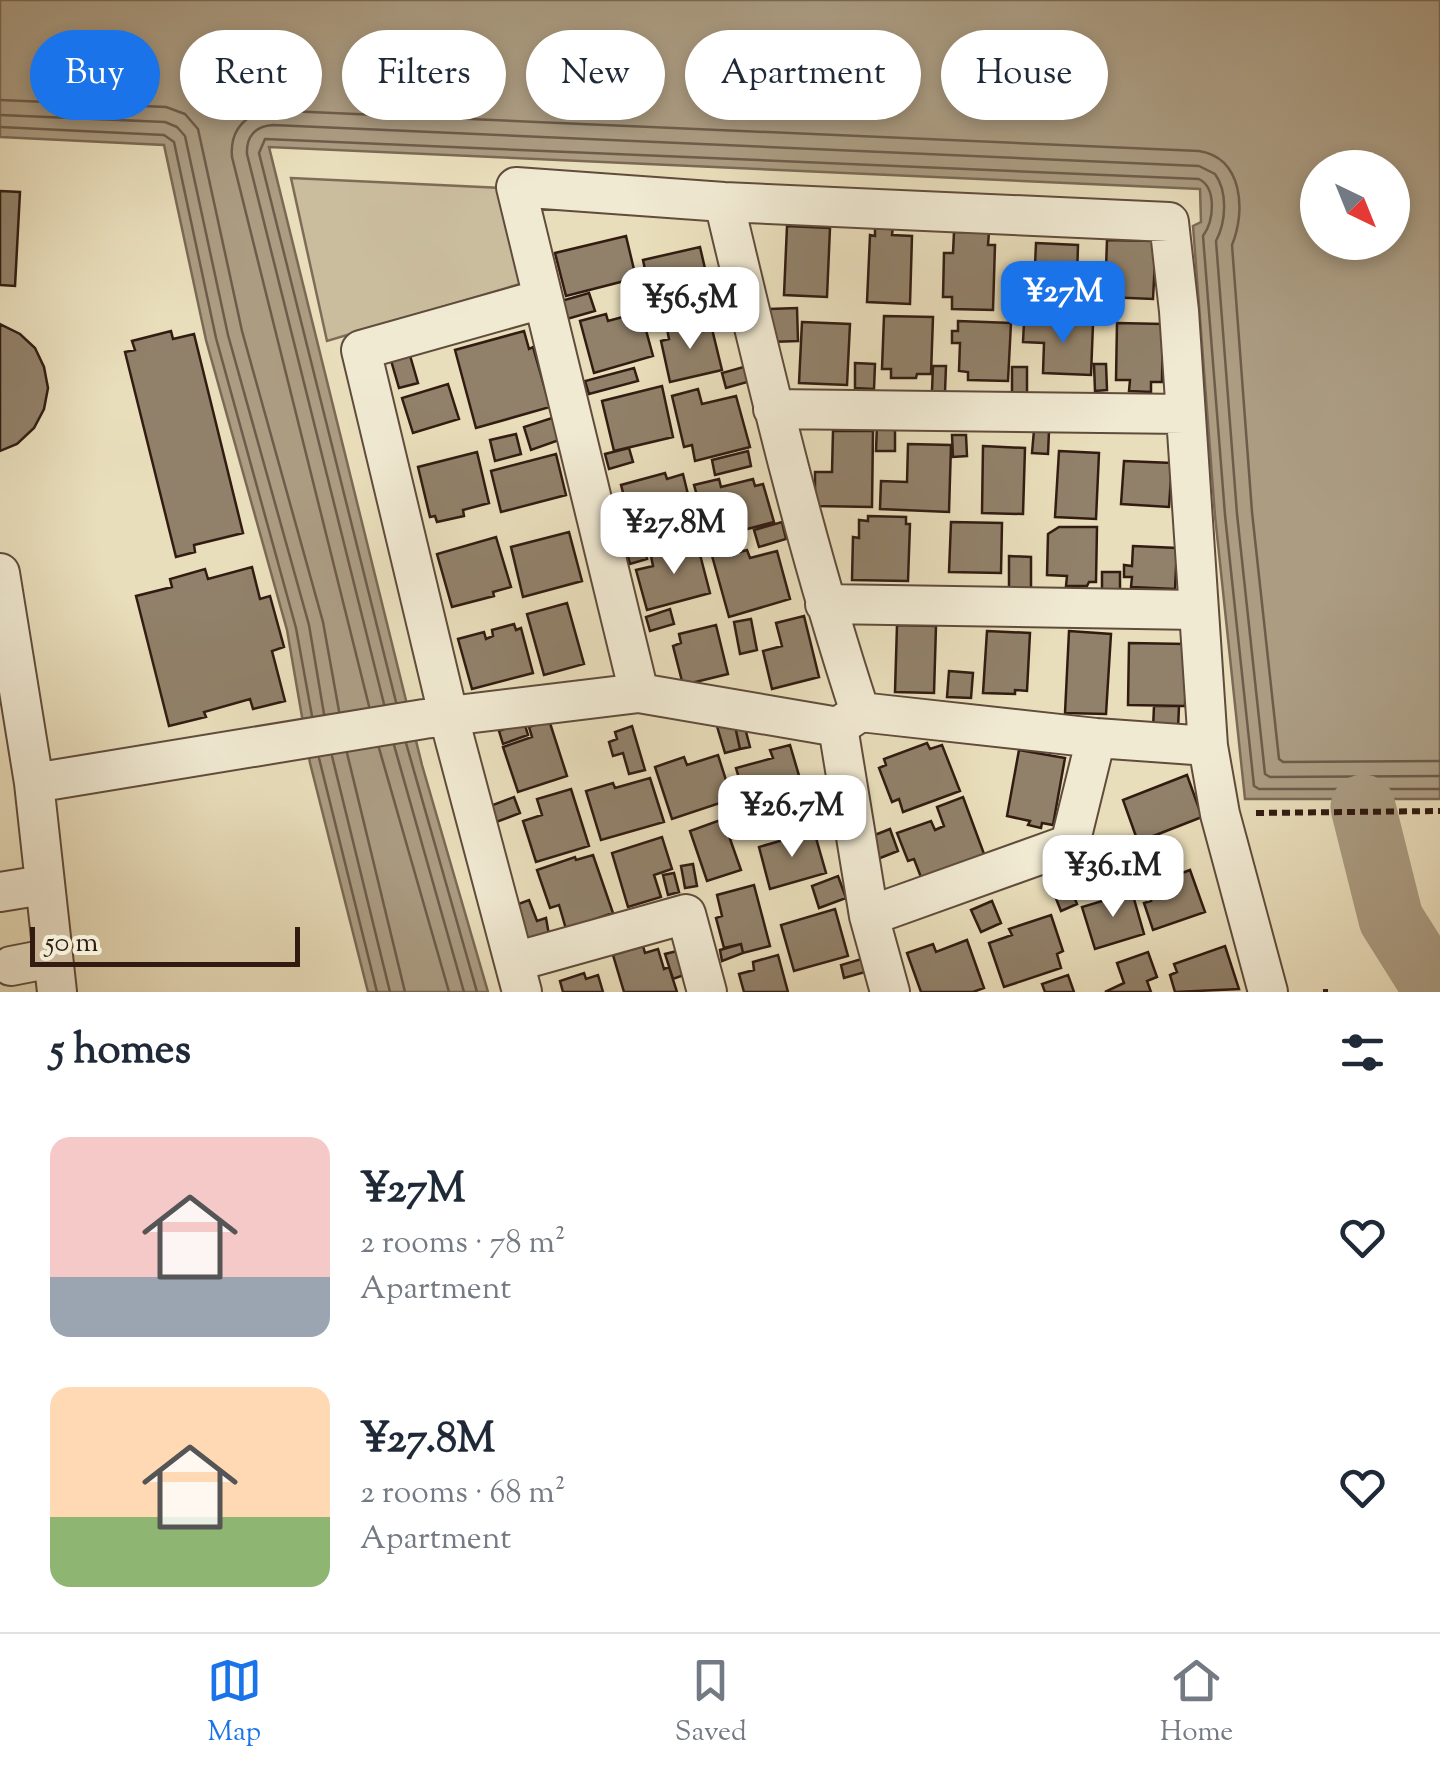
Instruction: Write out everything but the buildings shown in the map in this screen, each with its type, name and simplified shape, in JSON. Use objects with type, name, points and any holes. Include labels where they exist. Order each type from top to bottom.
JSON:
[{"type":"street","points":[[639,693],[516,187],[724,202],[1169,222],[1208,746],[1220,814],[1268,992]]},
{"type":"street","points":[[724,202],[849,720],[869,916],[890,992]]},
{"type":"street","points":[[542,299],[361,350],[437,719],[518,977],[686,914],[707,992]]},
{"type":"street","points":[[773,409],[1185,414]]},
{"type":"street","points":[[0,573],[34,783],[55,975],[11,966]]},
{"type":"street","points":[[824,604],[1196,610]]},
{"type":"street","points":[[34,783],[437,719],[639,693],[849,720],[1208,746]]},
{"type":"street","points":[[869,916],[1070,844],[1096,738]]},
{"type":"street","points":[[0,892],[43,885]]},
{"type":"path","points":[[1249,814],[1440,811]]},
{"type":"shaded area","points":[[291,178],[502,188],[520,284],[327,341]]},
{"type":"water","points":[[0,0],[1440,0],[1440,799],[1245,799],[1215,516],[1193,226],[1201,222],[1200,189],[269,147],[422,765],[488,992],[368,992],[310,763],[287,630],[206,340],[164,145],[0,137]]},
{"type":"waterway","points":[[1363,807],[1391,919],[1437,992]]}]
